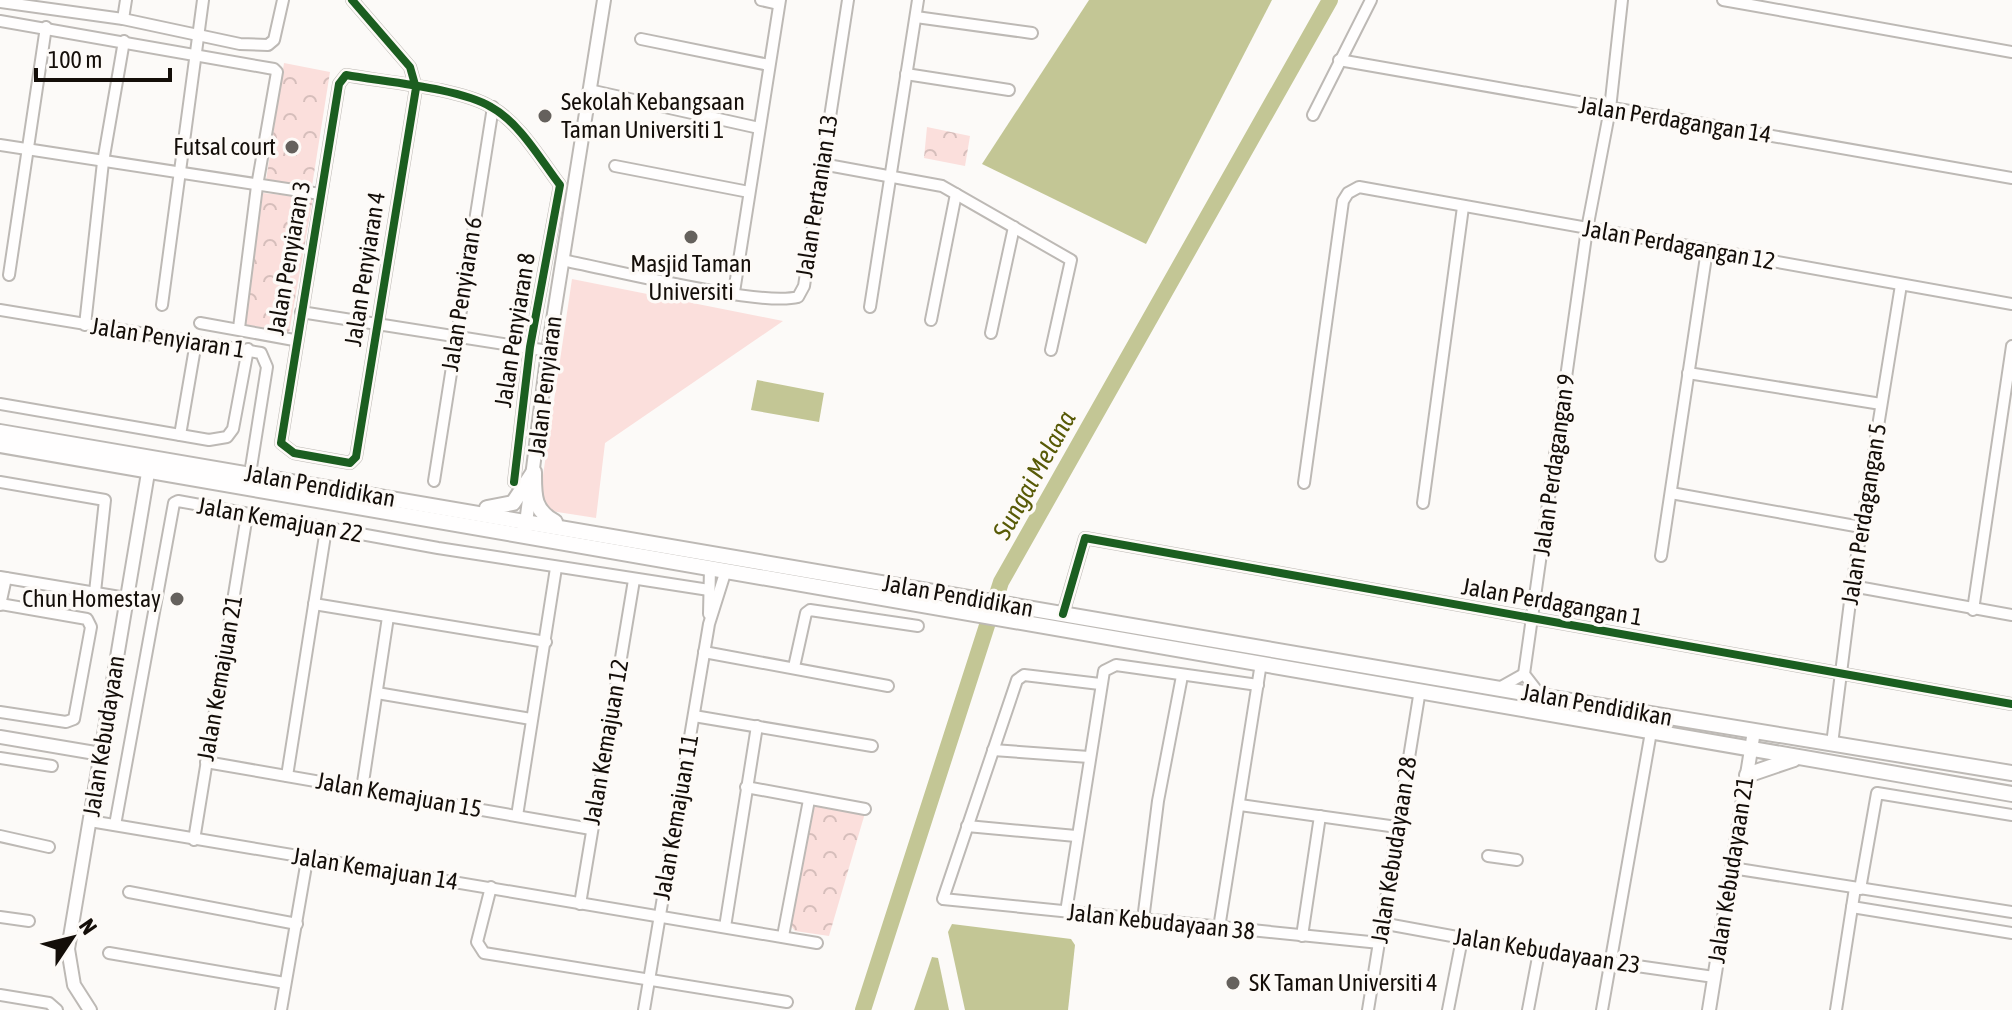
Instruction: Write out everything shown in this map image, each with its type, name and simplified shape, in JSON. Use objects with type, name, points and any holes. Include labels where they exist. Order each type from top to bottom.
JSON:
[{"type":"main road","name":"Jalan Pendidikan","points":[[0,432],[150,465],[250,474],[455,509],[525,528],[594,533],[1541,696],[2012,773]]},
{"type":"main road","name":"Jalan Pendidikan","points":[[0,445],[150,465],[525,528],[710,568],[924,607],[2008,793]]},
{"type":"main road","points":[[455,509],[503,508],[513,503],[534,472]]},
{"type":"main road","points":[[534,472],[535,504],[540,513],[594,533]]},
{"type":"main road","points":[[1747,775],[1798,757]]},
{"type":"street","points":[[123,19],[126,0]]},
{"type":"street","points":[[162,305],[203,0]]},
{"type":"street","points":[[0,2],[47,6],[240,44],[268,45],[275,35],[283,0]]},
{"type":"street","points":[[352,0],[410,67],[416,88],[474,99],[493,107]]},
{"type":"street","name":"Jalan Penyiaran","points":[[525,528],[548,351],[604,0]]},
{"type":"street","points":[[734,292],[779,2],[761,0]]},
{"type":"street","name":"Jalan Pertanian 13","points":[[562,260],[734,292],[783,298],[802,293],[848,0]]},
{"type":"street","points":[[870,307],[918,0]]},
{"type":"street","points":[[1313,115],[1371,0]]},
{"type":"street","name":"Jalan Perdagangan 9","points":[[1524,674],[1587,229],[1610,109],[1622,0]]},
{"type":"street","points":[[1723,0],[2012,52]]},
{"type":"street","points":[[916,17],[1032,33]]},
{"type":"street","points":[[0,21],[124,41],[277,72],[257,186],[239,328]]},
{"type":"street","points":[[9,275],[46,27]]},
{"type":"street","points":[[641,39],[769,65]]},
{"type":"street","points":[[85,325],[103,162],[124,41]]},
{"type":"street","name":"Jalan Perdagangan 14","points":[[1339,60],[2012,178]]},
{"type":"street","points":[[906,74],[1009,90]]},
{"type":"street","name":"Jalan Penyiaran 3","points":[[279,439],[339,84],[346,75],[416,88]]},
{"type":"street","name":"Jalan Penyiaran 4","points":[[279,439],[285,449],[294,453],[350,463],[356,457],[375,325],[416,88]]},
{"type":"street","points":[[589,90],[759,128]]},
{"type":"street","name":"Jalan Penyiaran 8","points":[[493,107],[516,128],[560,185],[530,347],[514,482]]},
{"type":"street","name":"Jalan Penyiaran 6","points":[[434,481],[454,336],[493,107]]},
{"type":"street","points":[[0,145],[320,194]]},
{"type":"street","points":[[822,164],[942,186],[1071,260],[1051,350]]},
{"type":"street","points":[[615,166],[749,192]]},
{"type":"street","name":"Jalan Perdagangan 12","points":[[1304,483],[1343,201],[1348,193],[1359,187],[2012,304]]},
{"type":"street","points":[[931,320],[956,194]]},
{"type":"street","points":[[1423,503],[1463,207]]},
{"type":"street","points":[[991,333],[1014,227]]},
{"type":"street","points":[[1661,556],[1707,250]]},
{"type":"street","name":"Jalan Perdagangan 5","points":[[1832,744],[1852,586],[1901,285]]},
{"type":"street","name":"Jalan Penyiaran 1","points":[[0,310],[261,353],[267,367],[250,474]]},
{"type":"street","points":[[301,312],[548,351]]},
{"type":"street","points":[[200,323],[294,340]]},
{"type":"street","points":[[180,435],[196,342]]},
{"type":"street","points":[[1973,610],[2012,346]]},
{"type":"street","points":[[0,404],[209,440],[227,437],[233,429],[248,349]]},
{"type":"street","points":[[1688,373],[1881,404]]},
{"type":"street","name":"Jalan Kebudayaan","points":[[90,1010],[74,985],[68,949],[150,465]]},
{"type":"street","points":[[0,482],[105,500],[95,592]]},
{"type":"street","points":[[1671,493],[1861,527]]},
{"type":"street","name":"Jalan Kemajuan 22","points":[[115,825],[174,503],[178,501],[556,568],[709,590]]},
{"type":"street","name":"Jalan Kemajuan 21","points":[[194,840],[247,515]]},
{"type":"street","points":[[287,776],[326,529]]},
{"type":"street","name":"Jalan Perdagangan 1","points":[[1063,614],[1085,538],[2012,704]]},
{"type":"street","points":[[517,816],[556,568]]},
{"type":"street","name":"Jalan Kemajuan 11","points":[[709,624],[710,568]]},
{"type":"street","name":"Jalan Kemajuan 11","points":[[644,1010],[709,624],[726,570]]},
{"type":"street","points":[[0,712],[66,722],[74,719],[91,627],[87,619],[0,604],[3,577],[126,598]]},
{"type":"street","name":"Jalan Kemajuan 12","points":[[580,904],[634,580]]},
{"type":"street","points":[[1852,586],[2012,615]]},
{"type":"street","points":[[314,604],[546,642]]},
{"type":"street","points":[[794,667],[806,613],[810,610],[918,626]]},
{"type":"street","points":[[362,789],[388,617]]},
{"type":"street","points":[[704,652],[888,686]]},
{"type":"street","points":[[1219,928],[1261,663]]},
{"type":"street","points":[[1066,912],[1100,684],[1109,666],[1258,685]]},
{"type":"street","points":[[1499,688],[1524,674],[1541,696]]},
{"type":"street","points":[[1076,836],[967,826],[1005,710],[1020,676],[1100,684]]},
{"type":"street","points":[[1143,920],[1158,801],[1182,676]]},
{"type":"street","name":"Jalan Kebudayaan 28","points":[[1368,1010],[1420,690]]},
{"type":"street","points":[[377,693],[531,719]]},
{"type":"street","points":[[694,716],[872,746]]},
{"type":"street","points":[[725,927],[757,726]]},
{"type":"street","name":"Jalan Kebudayaan 21","points":[[1709,1010],[1754,731]]},
{"type":"street","points":[[1602,1010],[1651,732]]},
{"type":"street","points":[[0,737],[101,754]]},
{"type":"street","points":[[993,750],[1089,757]]},
{"type":"street","points":[[0,758],[52,766]]},
{"type":"street","name":"Jalan Kemajuan 15","points":[[206,762],[591,829]]},
{"type":"street","points":[[746,787],[865,809]]},
{"type":"street","points":[[1836,1010],[1852,907],[1877,793],[2012,815]]},
{"type":"street","points":[[783,936],[809,800]]},
{"type":"street","points":[[1240,805],[1397,827]]},
{"type":"street","points":[[1302,936],[1320,816]]},
{"type":"street","name":"Jalan Kemajuan 14","points":[[90,821],[307,860],[491,887],[817,943]]},
{"type":"street","name":"Jalan Kebudayaan 38","points":[[967,826],[943,899],[1380,943]]},
{"type":"street","points":[[0,836],[49,847]]},
{"type":"street","points":[[1488,856],[1517,860]]},
{"type":"street","points":[[281,1010],[307,860]]},
{"type":"street","points":[[1732,868],[2012,912]]},
{"type":"street","points":[[491,887],[477,942],[484,953],[787,1002]]},
{"type":"street","points":[[129,892],[297,924]]},
{"type":"street","points":[[1852,907],[2012,933]]},
{"type":"street","points":[[0,917],[29,921]]},
{"type":"street","name":"Jalan Kebudayaan 23","points":[[1381,923],[1539,952],[1714,977]]},
{"type":"street","points":[[1448,1010],[1462,939]]},
{"type":"street","points":[[1528,1010],[1539,952]]},
{"type":"street","points":[[109,953],[285,983]]},
{"type":"street","points":[[0,995],[49,1003],[57,1010]]},
{"type":"green space","points":[[284,63],[330,72],[312,186],[266,180]]},
{"type":"green space","points":[[927,127],[970,136],[965,166],[924,158]]},
{"type":"green space","points":[[263,193],[313,198],[289,333],[244,324]]},
{"type":"green space","points":[[572,279],[783,321],[605,443],[596,518],[538,509]]},
{"type":"green space","points":[[818,805],[865,813],[829,936],[795,931],[791,926],[813,808]]},
{"type":"shaded area","points":[[1089,0],[1272,0],[1146,244],[982,164]]},
{"type":"shaded area","points":[[757,380],[824,393],[819,422],[751,410]]},
{"type":"shaded area","points":[[952,924],[1071,939],[1075,945],[1068,1010],[965,1010],[948,932]]},
{"type":"shaded area","points":[[932,957],[938,958],[949,1010],[914,1010]]},
{"type":"waterway","name":"Sungai Melana","points":[[863,1010],[1001,582],[1330,0]]},
{"type":"cycle path","points":[[352,0],[410,67],[416,88],[356,457],[350,463],[294,453],[281,443],[339,84],[346,75],[401,83],[421,86],[477,100],[501,114],[529,142],[560,185],[530,347],[514,482]]},
{"type":"cycle path","points":[[1063,614],[1085,538],[2012,704]]},
{"type":"place","name":"Sekolah Kebangsaan Taman Universiti 1","points":[[545,116]]},
{"type":"place","name":"Futsal court","points":[[292,147]]},
{"type":"place","name":"Masjid Taman Universiti","points":[[691,237]]},
{"type":"place","name":"Chun Homestay","points":[[177,599]]},
{"type":"place","name":"SK Taman Universiti 4","points":[[1233,983]]}]
